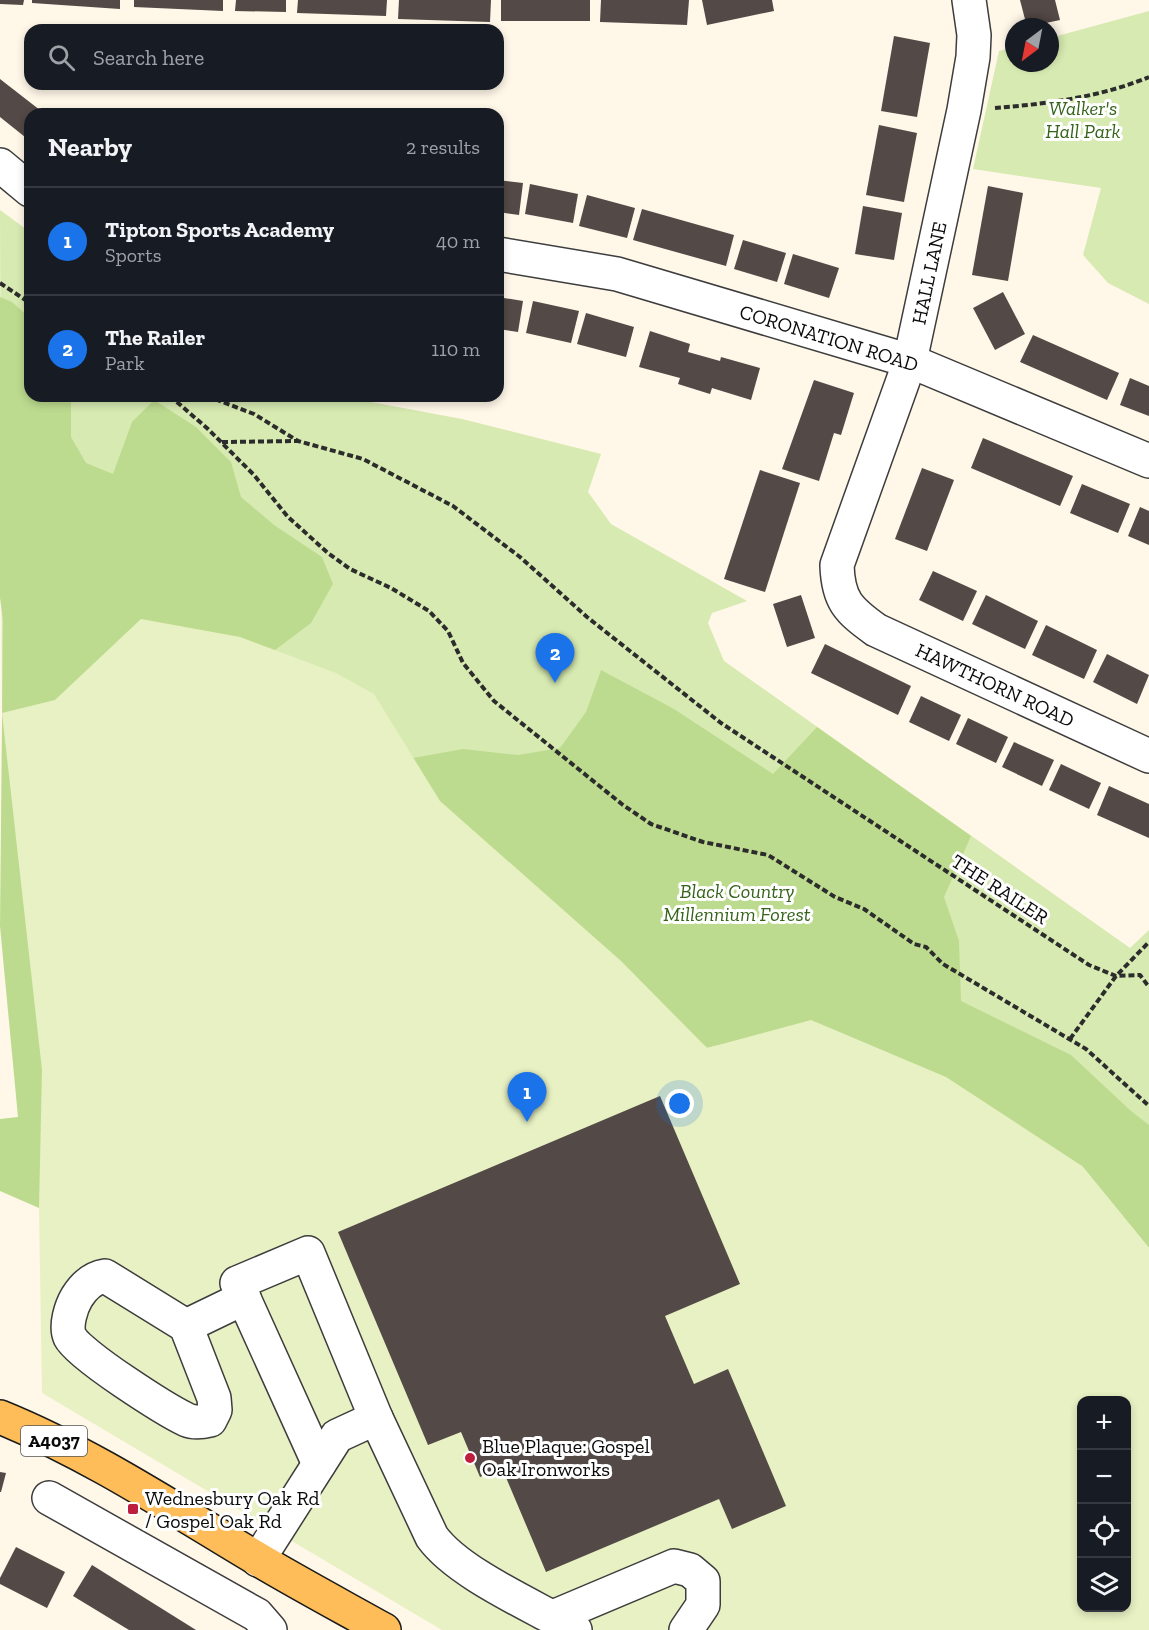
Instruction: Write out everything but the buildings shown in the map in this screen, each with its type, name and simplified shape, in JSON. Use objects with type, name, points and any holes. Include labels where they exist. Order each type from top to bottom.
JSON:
[{"type":"main road","name":"A4037","points":[[0,1417],[35,1431],[107,1468],[258,1560],[384,1630]]},
{"type":"street","name":"HALL LANE","points":[[846,606],[837,586],[837,565],[910,361],[964,110],[973,57],[974,34],[969,0]]},
{"type":"street","points":[[0,165],[24,185]]},
{"type":"street","name":"CORONATION ROAD","points":[[504,255],[542,259],[617,274],[910,361],[1149,461]]},
{"type":"street","name":"HAWTHORN ROAD","points":[[846,606],[876,630],[1149,756]]},
{"type":"street","points":[[319,1464],[237,1283],[308,1253],[376,1418],[425,1523],[441,1550],[459,1563],[564,1624],[674,1566],[690,1569],[703,1581],[702,1605],[686,1630]]},
{"type":"street","points":[[105,1276],[186,1326],[214,1398],[215,1410],[210,1420],[201,1423],[189,1421],[98,1363],[75,1345],[69,1334],[69,1317],[81,1291],[95,1278],[105,1276]]},
{"type":"street","points":[[186,1326],[244,1298]]},
{"type":"street","points":[[258,1560],[337,1436],[376,1418]]},
{"type":"street","points":[[49,1498],[257,1615],[270,1630]]},
{"type":"path","points":[[964,110],[1039,105],[1129,85],[1149,77]]},
{"type":"path","points":[[0,283],[24,299]]},
{"type":"path","points":[[177,402],[222,442],[288,517],[328,553],[350,569],[391,588],[429,611],[448,631],[463,663],[494,701],[623,805],[651,824],[703,842],[768,855],[835,897],[864,909],[914,944],[926,947],[944,964],[1086,1049],[1149,1106]]},
{"type":"path","name":"THE RAILER","points":[[223,402],[254,414],[298,441],[363,459],[453,506],[520,557],[587,617],[721,723],[1089,965],[1116,976],[1140,975],[1149,987]]},
{"type":"path","points":[[222,442],[298,441]]},
{"type":"path","points":[[1070,1039],[1116,976],[1149,942]]},
{"type":"green space","name":"Walker's Hall Park","points":[[1149,11],[1149,304],[1108,283],[1083,255],[1101,188],[973,169],[999,51],[1005,49],[1005,72],[1059,72],[1059,36]]},
{"type":"green space","points":[[0,210],[24,228],[24,402],[371,402],[462,419],[601,454],[588,492],[611,524],[747,601],[712,613],[708,623],[724,661],[1130,948],[1149,930],[1149,1176],[2,713]]},
{"type":"green space","points":[[0,297],[12,302],[24,313],[24,402],[71,402],[71,437],[86,463],[113,474],[132,422],[152,402],[157,402],[196,427],[231,462],[241,497],[274,525],[322,557],[333,584],[311,623],[275,650],[238,654],[60,1162],[39,1208],[0,1191],[0,1119],[18,1117],[0,926],[3,620],[0,598]]},
{"type":"green space","points":[[141,619],[240,637],[336,673],[374,694],[440,801],[621,961],[707,1048],[811,1020],[946,1077],[1082,1166],[1149,1248],[1149,1630],[442,1630],[42,1393],[39,1208],[42,1070],[2,713],[55,700]]},
{"type":"green space","name":"Black Country Millennium Forest","points":[[601,670],[674,709],[773,774],[817,727],[971,836],[944,897],[959,941],[961,1001],[1071,1055],[1149,1125],[1149,1248],[1082,1166],[755,1037],[707,1048],[409,790],[413,758],[463,749],[518,755],[560,748],[586,712]]},
{"type":"place","name":"The Railer","points":[[555,683]]},
{"type":"place","name":"Tipton Sports Academy","points":[[527,1122]]},
{"type":"place","name":"Blue Plaque: Gospel Oak Ironworks","points":[[470,1458]]},
{"type":"place","name":"Wednesbury Oak Rd / Gospel Oak Rd","points":[[133,1509]]}]
